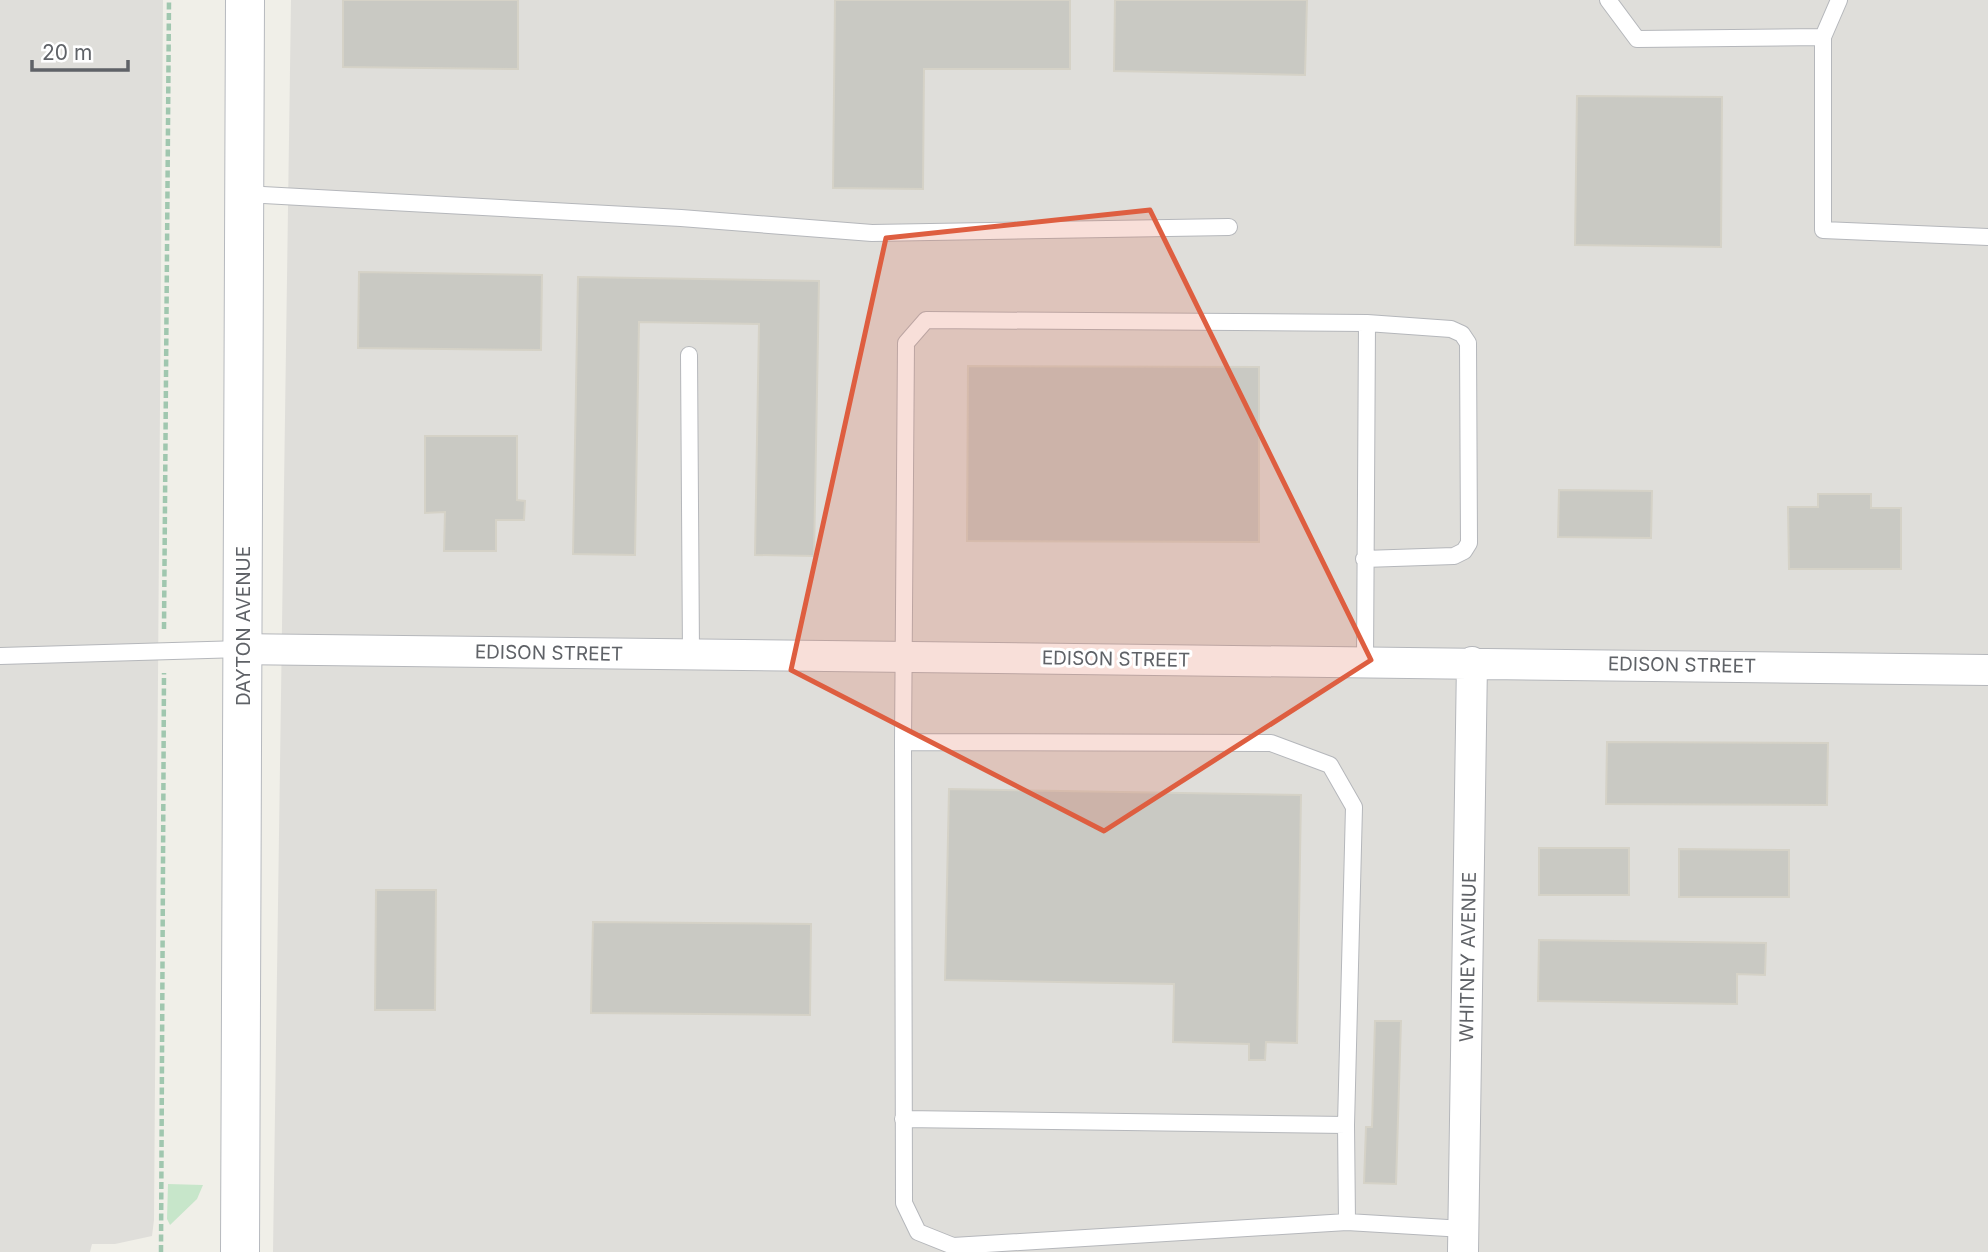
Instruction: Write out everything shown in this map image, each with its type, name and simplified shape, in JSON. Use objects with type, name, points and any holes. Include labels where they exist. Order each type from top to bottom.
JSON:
[{"type":"main road","name":"DAYTON AVENUE","points":[[240,1252],[245,0]]},
{"type":"street","name":"EDISON STREET","points":[[243,649],[1988,670]]},
{"type":"street","name":"WHITNEY AVENUE","points":[[1464,1240],[1472,662]]},
{"type":"lane","points":[[1608,0],[1637,39],[1823,37]]},
{"type":"lane","points":[[1839,0],[1823,37],[1823,230],[1988,237]]},
{"type":"lane","points":[[245,194],[681,218],[872,233],[1229,227]]},
{"type":"lane","points":[[1364,559],[1454,556],[1464,551],[1469,542],[1468,343],[1462,334],[1451,329],[1367,323],[926,320],[906,343],[904,1203],[918,1232],[953,1245],[1347,1222],[1464,1240]]},
{"type":"lane","points":[[1365,661],[1367,323]]},
{"type":"lane","points":[[689,355],[691,654]]},
{"type":"lane","points":[[0,656],[243,649]]},
{"type":"lane","points":[[904,742],[1271,743],[1330,765],[1354,807],[1346,1125],[1347,1222]]},
{"type":"lane","points":[[903,1119],[1346,1125]]},
{"type":"highlighted area","points":[[1150,210],[1371,660],[1104,831],[791,670],[886,238]]},
{"type":"shaded area","points":[[0,0],[163,0],[154,1220],[152,1236],[115,1244],[92,1244],[90,1252],[0,1252]]},
{"type":"shaded area","points":[[291,0],[1988,0],[1988,1252],[273,1252]]},
{"type":"green space","points":[[168,1184],[203,1185],[197,1199],[170,1225],[167,1219]]},
{"type":"building","points":[[343,0],[518,0],[518,69],[343,67]]},
{"type":"building","points":[[835,0],[1070,0],[1070,69],[924,69],[923,189],[833,188]]},
{"type":"building","points":[[1115,0],[1307,0],[1305,75],[1114,71]]},
{"type":"building","points":[[1577,96],[1722,97],[1721,247],[1575,245]]},
{"type":"building","points":[[359,272],[542,275],[541,350],[358,348]]},
{"type":"building","points":[[578,277],[819,281],[814,556],[755,555],[759,324],[639,322],[635,555],[573,554]]},
{"type":"building","points":[[968,366],[1259,367],[1259,542],[967,541]]},
{"type":"building","points":[[425,436],[517,436],[517,500],[525,501],[524,520],[496,520],[496,551],[444,551],[445,512],[425,513]]},
{"type":"building","points":[[1559,490],[1652,491],[1651,538],[1558,537]]},
{"type":"building","points":[[1818,494],[1871,494],[1871,508],[1901,508],[1901,569],[1789,569],[1788,507],[1818,507]]},
{"type":"building","points":[[1607,742],[1828,743],[1827,805],[1606,804]]},
{"type":"building","points":[[949,789],[1301,795],[1297,1043],[1266,1042],[1265,1060],[1249,1060],[1249,1044],[1173,1042],[1174,984],[945,980]]},
{"type":"building","points":[[1539,848],[1629,848],[1629,895],[1539,895]]},
{"type":"building","points":[[1679,849],[1789,850],[1789,897],[1679,897]]},
{"type":"building","points":[[376,890],[436,890],[435,1010],[375,1010]]},
{"type":"building","points":[[593,922],[811,924],[810,1015],[591,1013]]},
{"type":"building","points":[[1539,940],[1766,943],[1765,975],[1737,974],[1737,1004],[1538,1001]]},
{"type":"building","points":[[1375,1021],[1401,1021],[1396,1184],[1364,1183],[1366,1127],[1372,1127]]}]
